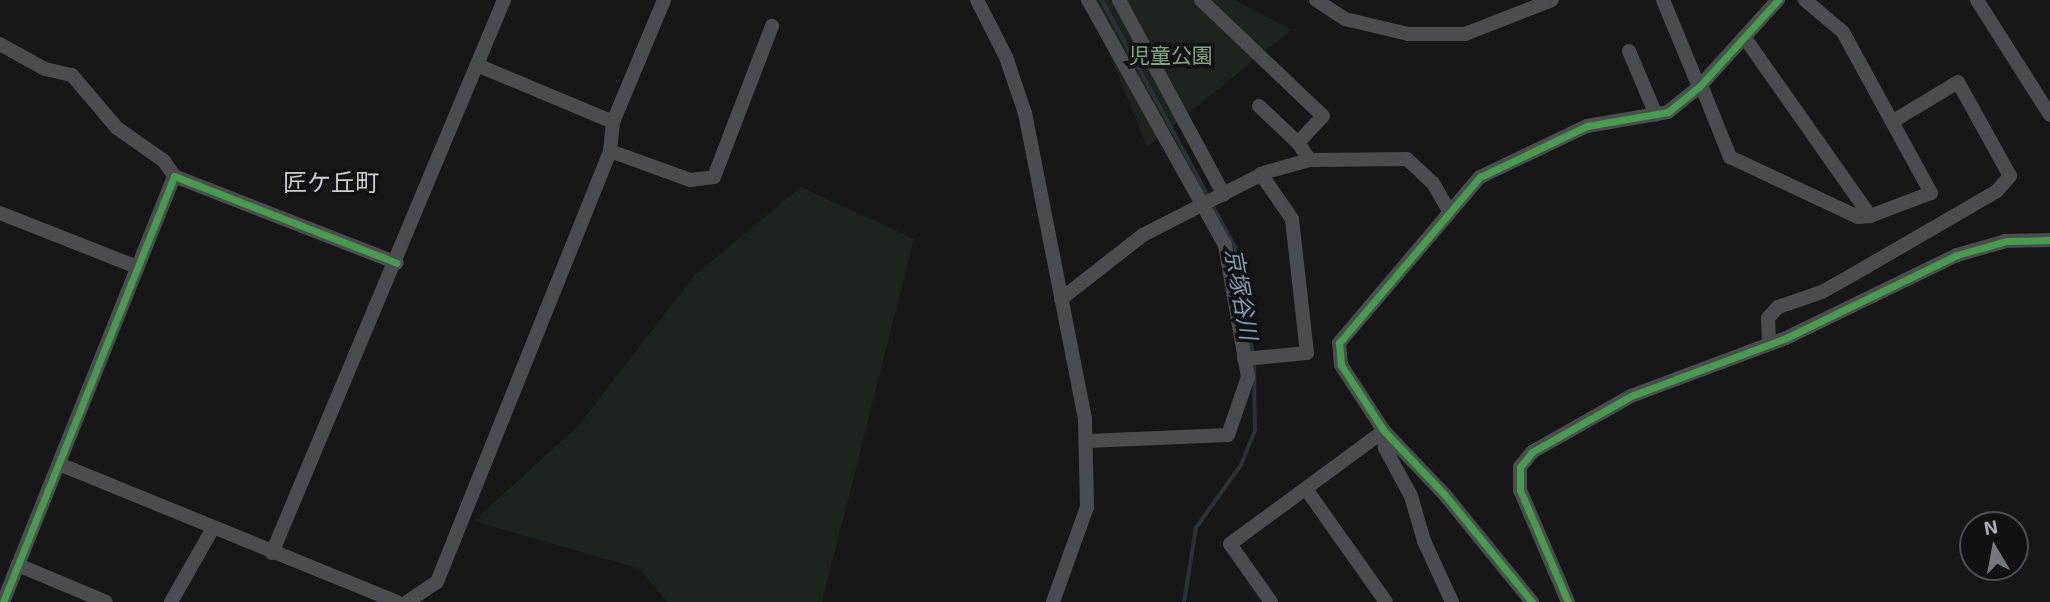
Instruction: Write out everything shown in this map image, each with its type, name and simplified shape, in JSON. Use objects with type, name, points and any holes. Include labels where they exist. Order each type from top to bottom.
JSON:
[{"type":"street","points":[[272,552],[397,263],[504,0]]},
{"type":"street","points":[[407,602],[437,582],[610,150],[613,122],[664,0]]},
{"type":"street","points":[[976,0],[1018,89],[1087,441],[1087,507],[1053,602]]},
{"type":"street","points":[[1088,0],[1213,201]]},
{"type":"street","points":[[1087,441],[1228,435],[1248,377],[1225,244],[1213,201],[1119,0]]},
{"type":"street","points":[[1201,0],[1323,116],[1298,143]]},
{"type":"street","points":[[1316,0],[1345,19],[1408,34],[1465,34],[1545,1]]},
{"type":"street","points":[[1663,0],[1730,158],[1858,217],[1870,216],[1931,193],[1843,32],[1805,0]]},
{"type":"street","points":[[1532,602],[1446,495],[1384,431],[1341,365],[1339,343],[1480,177],[1518,155],[1587,126],[1656,115],[1700,86],[1778,0]]},
{"type":"street","points":[[1977,0],[2050,115]]},
{"type":"street","points":[[610,150],[690,180],[714,177],[772,26]]},
{"type":"street","points":[[1745,38],[1870,216]]},
{"type":"street","points":[[0,44],[45,69],[72,75],[117,128],[164,161],[174,176],[397,263]]},
{"type":"street","points":[[1629,51],[1656,115]]},
{"type":"street","points":[[477,65],[613,122]]},
{"type":"street","points":[[1769,344],[1768,318],[1778,307],[1855,273],[1997,191],[2010,176],[1958,82],[1893,121]]},
{"type":"street","points":[[1259,106],[1298,143],[1310,160]]},
{"type":"street","points":[[1061,299],[1143,234],[1262,174],[1310,160],[1407,159],[1433,183],[1449,211]]},
{"type":"street","points":[[1244,359],[1307,353],[1292,219],[1262,174]]},
{"type":"street","points":[[3,602],[174,176]]},
{"type":"street","points":[[0,213],[136,267]]},
{"type":"street","points":[[1568,602],[1520,491],[1524,460],[1631,396],[1769,344],[1957,255],[2006,241],[2050,240]]},
{"type":"street","points":[[1271,602],[1230,544],[1384,431]]},
{"type":"street","points":[[1384,431],[1385,448],[1411,496],[1424,541],[1452,602]]},
{"type":"street","points":[[59,464],[397,602]]},
{"type":"street","points":[[1306,489],[1385,602]]},
{"type":"street","points":[[171,602],[213,528]]},
{"type":"street","points":[[18,565],[106,602]]},
{"type":"green space","name":"児童公園","points":[[1088,0],[1235,0],[1291,30],[1147,147]]},
{"type":"green space","points":[[801,187],[914,239],[822,602],[667,602],[640,569],[474,521],[579,425],[694,276]]},
{"type":"waterway","name":"京塚谷川","points":[[1102,0],[1209,197]]},
{"type":"waterway","name":"京塚谷川","points":[[1212,204],[1236,248],[1253,353]]},
{"type":"waterway","name":"京塚谷川","points":[[1184,602],[1196,528],[1241,465],[1255,430],[1254,361]]},
{"type":"cycle path","points":[[1532,602],[1445,495],[1384,431],[1341,365],[1339,343],[1480,177],[1587,126],[1668,112],[1699,87],[1778,0]]},
{"type":"cycle path","points":[[3,602],[174,176],[397,263]]},
{"type":"cycle path","points":[[1568,602],[1520,490],[1520,467],[1532,452],[1631,396],[1786,338],[1957,255],[2006,241],[2050,240]]},
{"type":"district","name":"匠ケ丘町","points":[[331,182]]}]
